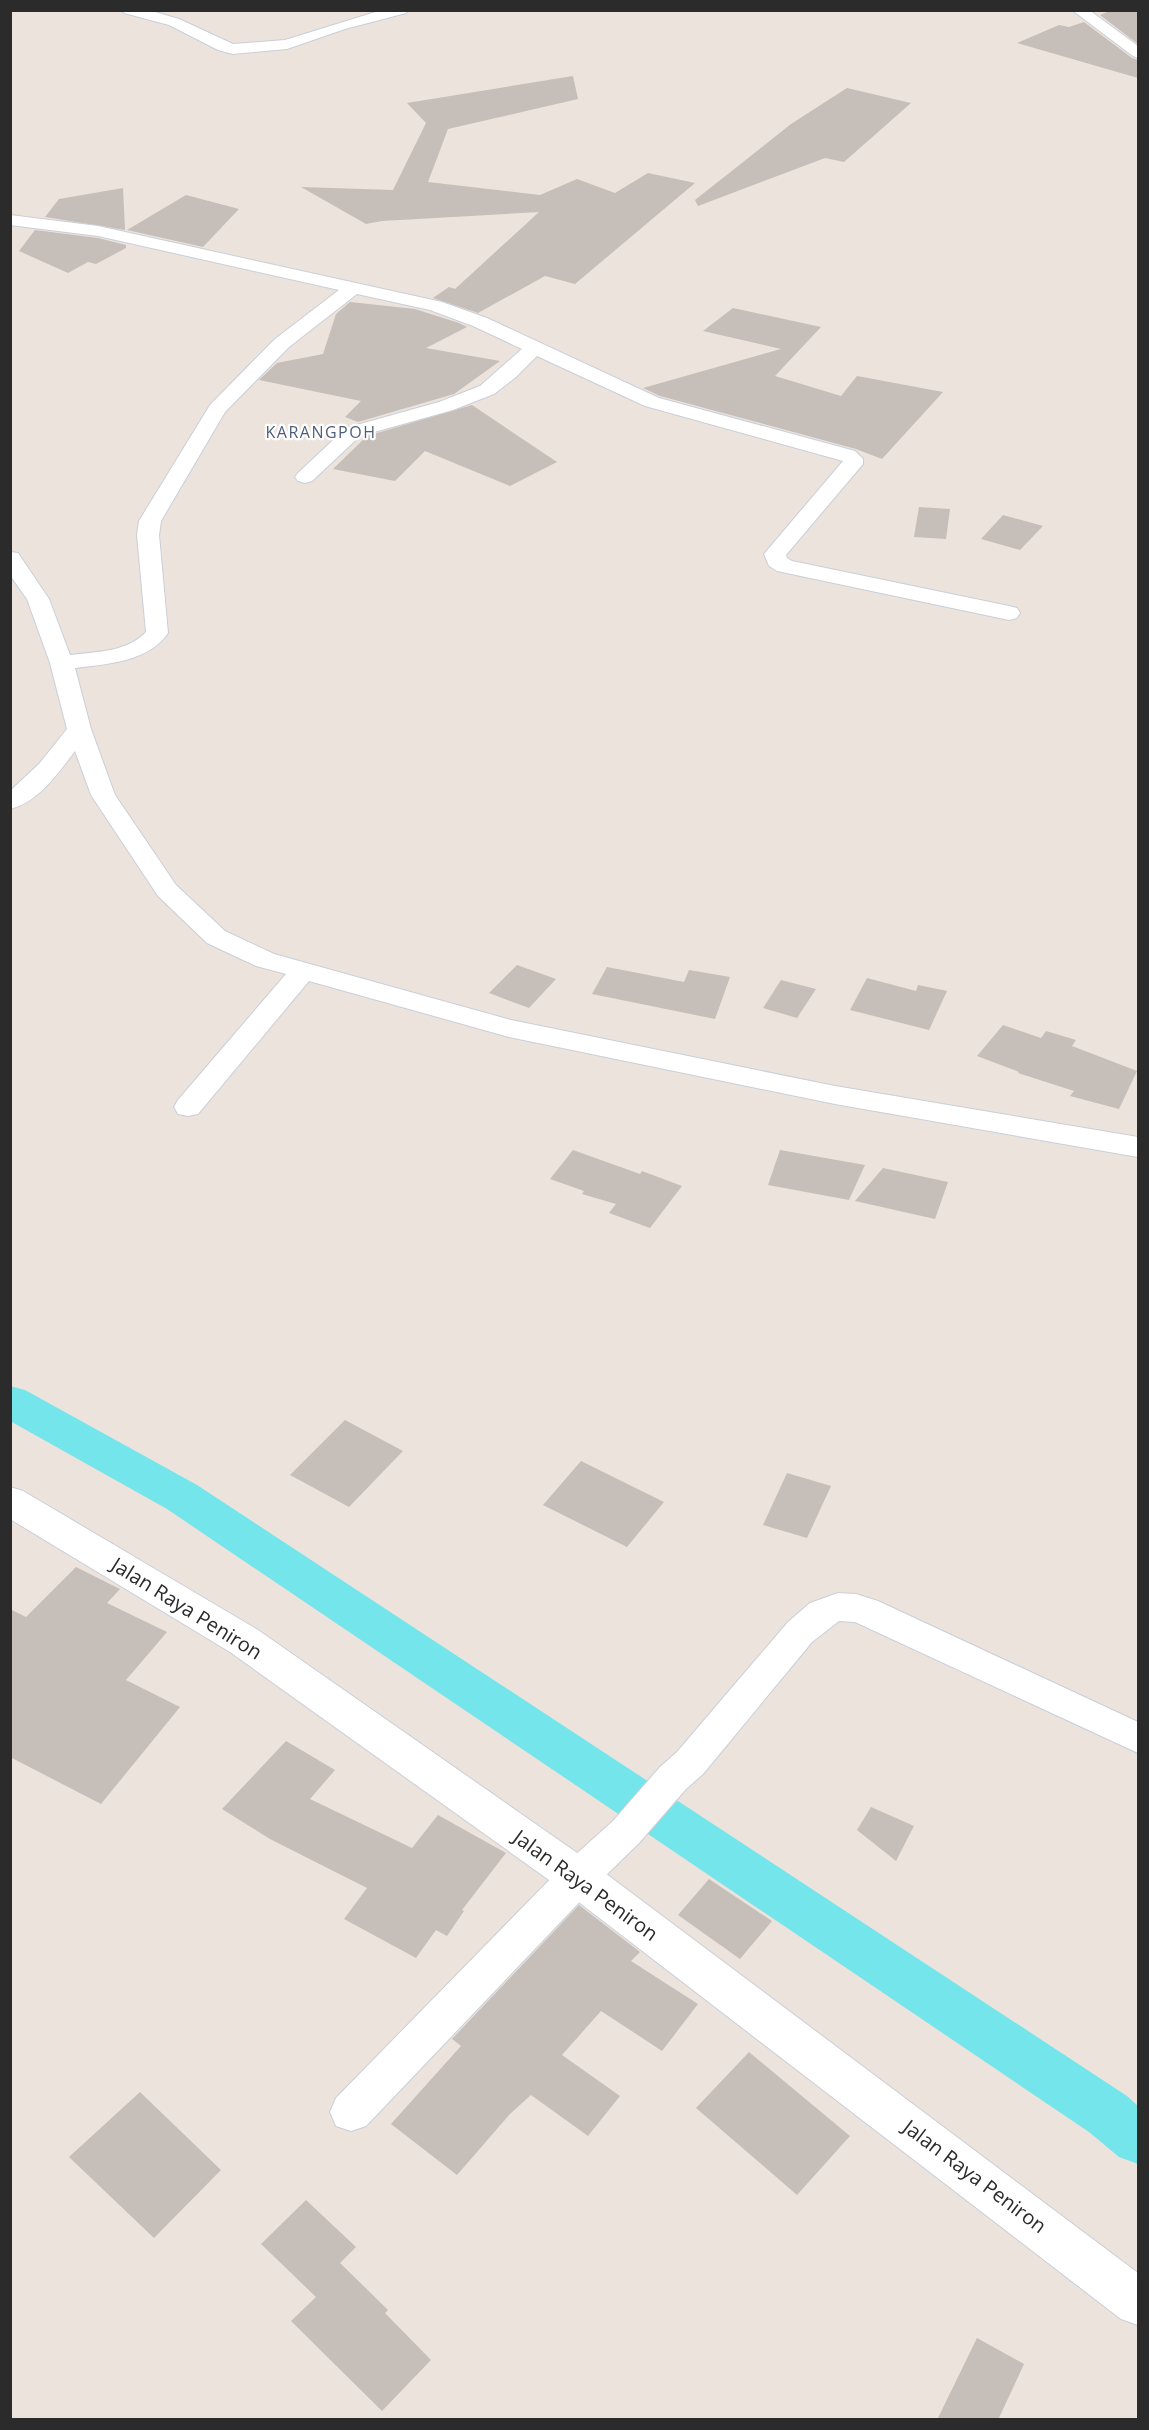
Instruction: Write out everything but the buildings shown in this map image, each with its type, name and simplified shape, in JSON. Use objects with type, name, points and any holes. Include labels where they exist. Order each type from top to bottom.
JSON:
[{"type":"main road","name":"Jalan Raya Peniron","points":[[10,1501],[244,1641],[578,1877],[1138,2302]]},
{"type":"street","points":[[129,10],[174,22],[223,47],[233,49],[287,44],[340,26],[401,10]]},
{"type":"street","points":[[1079,10],[1138,53]]},
{"type":"street","points":[[10,220],[98,231],[435,306],[480,322],[652,402],[848,455],[853,459],[853,464],[775,554],[777,561],[785,566],[1009,613]]},
{"type":"street","points":[[62,663],[135,651],[154,638],[157,633],[148,535],[150,521],[217,409],[282,344],[355,287]]},
{"type":"street","points":[[305,477],[353,432],[446,406],[487,390],[510,372],[534,348]]},
{"type":"street","points":[[10,558],[38,599],[62,663],[79,729],[103,795],[167,890],[216,937],[265,960],[509,1028],[835,1095],[1138,1146]]},
{"type":"street","points":[[10,802],[24,794],[51,766],[79,729]]},
{"type":"street","points":[[188,1107],[303,971]]},
{"type":"street","points":[[351,2112],[578,1877],[626,1832],[673,1778],[690,1763],[811,1621],[824,1613],[844,1605],[866,1611],[1138,1738]]},
{"type":"waterway","points":[[10,1401],[182,1497],[1108,2114],[1138,2139]]},
{"type":"district","name":"KARANGPOH","points":[[321,432]]}]
